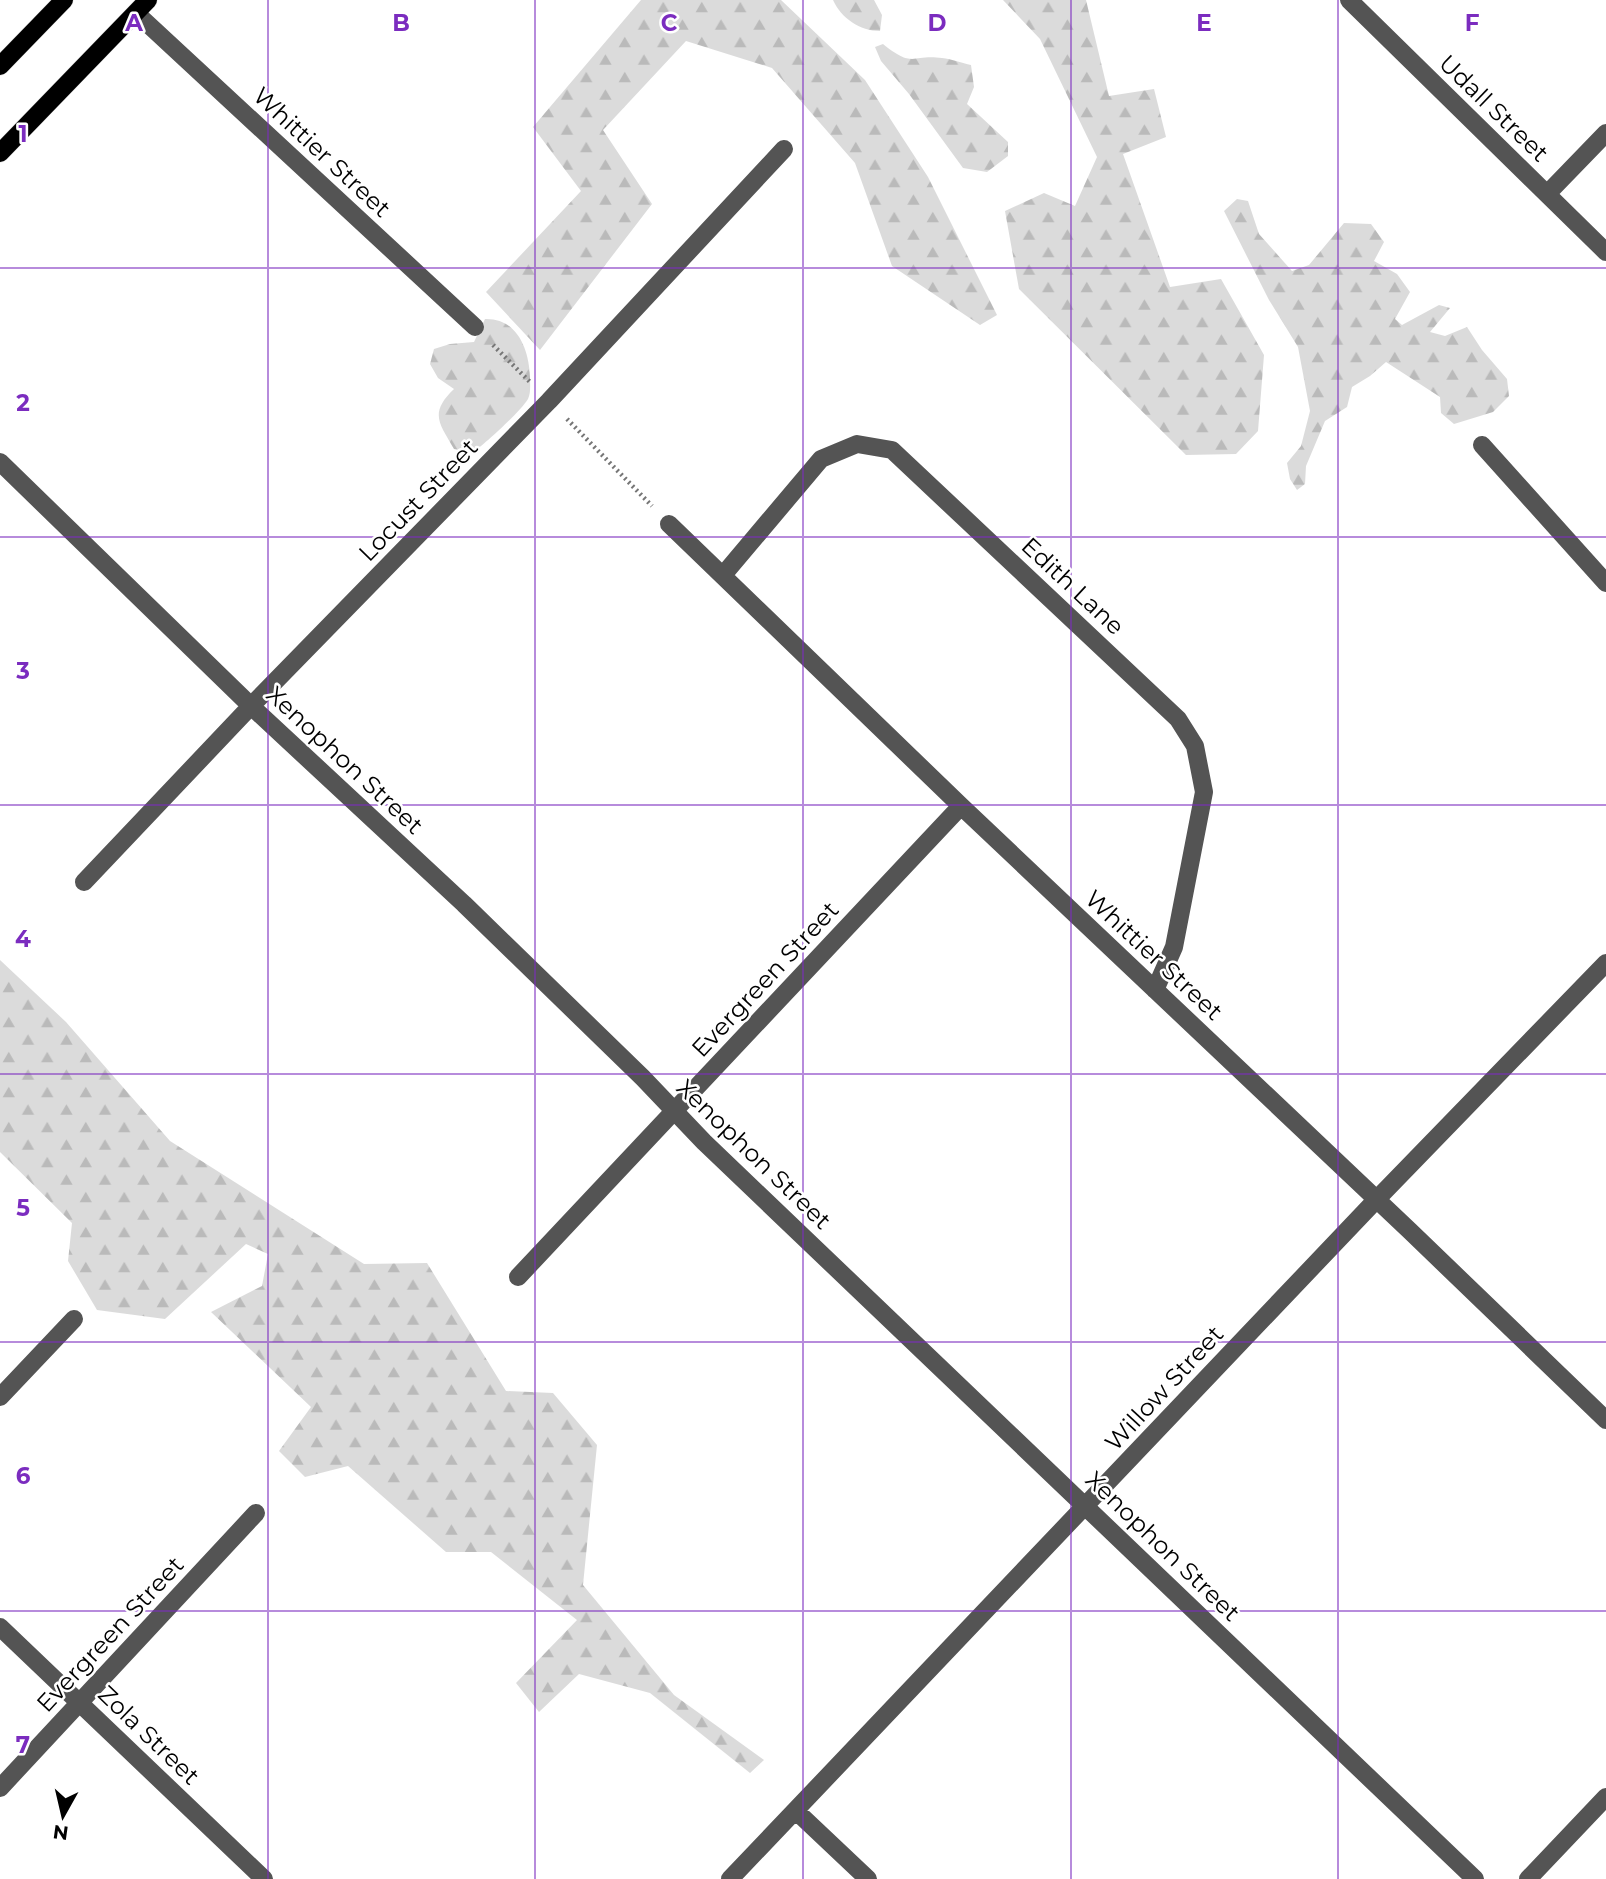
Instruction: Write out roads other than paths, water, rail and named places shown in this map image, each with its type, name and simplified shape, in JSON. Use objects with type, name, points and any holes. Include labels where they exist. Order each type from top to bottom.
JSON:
[{"type":"main road","points":[[0,66],[64,0]]},
{"type":"main road","points":[[0,153],[142,6]]},
{"type":"street","name":"Udall Street","points":[[1349,0],[1606,252]]},
{"type":"street","name":"Whittier Street","points":[[142,6],[475,327]]},
{"type":"street","points":[[1547,194],[1606,132]]},
{"type":"street","name":"Locust Street","points":[[83,882],[549,401],[784,149]]},
{"type":"street","name":"Edith Lane","points":[[724,574],[821,459],[857,444],[892,450],[1178,719],[1195,746],[1204,792],[1174,947],[1155,990]]},
{"type":"street","points":[[1482,446],[1606,583]]},
{"type":"street","name":"Xenophon Street","points":[[0,462],[251,706],[464,904],[643,1078],[673,1112],[1475,1879]]},
{"type":"street","name":"Whittier Street","points":[[669,524],[1606,1420]]},
{"type":"street","name":"Evergreen Street","points":[[518,1277],[961,806]]},
{"type":"street","name":"Willow Street","points":[[730,1879],[1376,1199],[1606,963]]},
{"type":"street","points":[[0,1397],[74,1319]]},
{"type":"street","name":"Evergreen Street","points":[[0,1788],[256,1513]]},
{"type":"street","name":"Zola Street","points":[[0,1627],[264,1879]]},
{"type":"street","points":[[1528,1879],[1606,1797]]},
{"type":"street","points":[[796,1811],[867,1879]]}]
